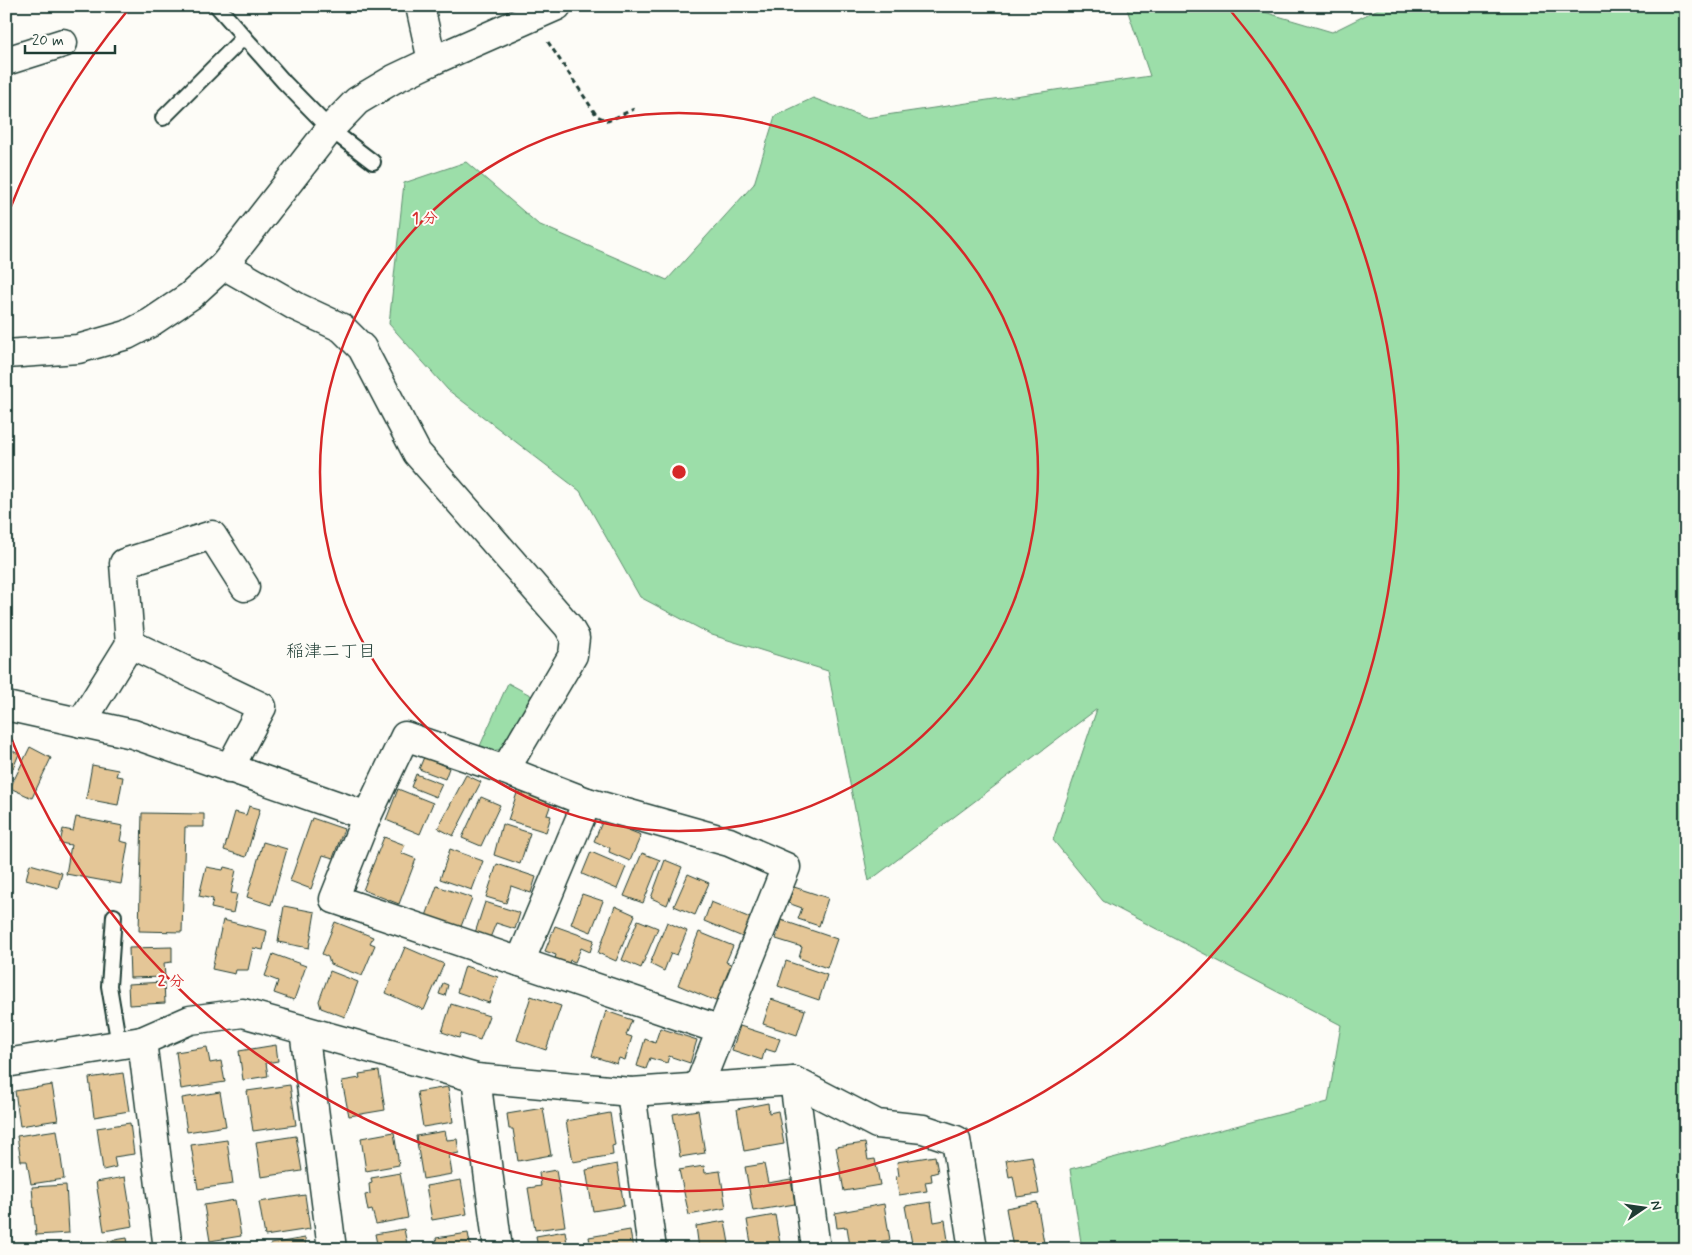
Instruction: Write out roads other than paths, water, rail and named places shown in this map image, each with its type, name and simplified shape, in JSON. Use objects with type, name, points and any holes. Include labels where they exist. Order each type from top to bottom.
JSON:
[{"type":"street","points":[[420,6],[432,61]]},
{"type":"street","points":[[6,354],[78,349],[127,335],[150,323],[190,296],[224,266],[330,129],[357,101],[394,79],[551,9]]},
{"type":"street","points":[[6,62],[63,43]]},
{"type":"street","points":[[224,266],[297,307],[342,328],[362,348],[417,453],[568,626],[575,638],[574,654],[505,770]]},
{"type":"street","points":[[81,723],[130,644],[124,562],[212,535],[245,587]]},
{"type":"street","points":[[130,644],[262,707],[230,769]]},
{"type":"street","points":[[6,706],[133,734],[367,816]]},
{"type":"street","points":[[698,1088],[786,867],[729,842],[587,802],[505,770],[405,736],[367,816],[334,899],[721,1030]]},
{"type":"street","points":[[520,962],[587,802]]},
{"type":"street","points":[[6,1063],[130,1043],[190,1020],[243,1013],[476,1078],[631,1092],[794,1081],[877,1124],[923,1128],[956,1140],[973,1249]]},
{"type":"street","points":[[304,1030],[332,1249]]},
{"type":"street","points":[[130,1043],[168,1249]]},
{"type":"street","points":[[476,1078],[498,1249]]},
{"type":"street","points":[[794,1081],[816,1249]]},
{"type":"street","points":[[631,1092],[652,1249]]},
{"type":"lane","points":[[217,6],[330,129],[373,162]]},
{"type":"lane","points":[[163,118],[244,37]]},
{"type":"lane","points":[[114,916],[109,986],[130,1043]]},
{"type":"district","name":"稲津二丁目","points":[[331,651]]}]
